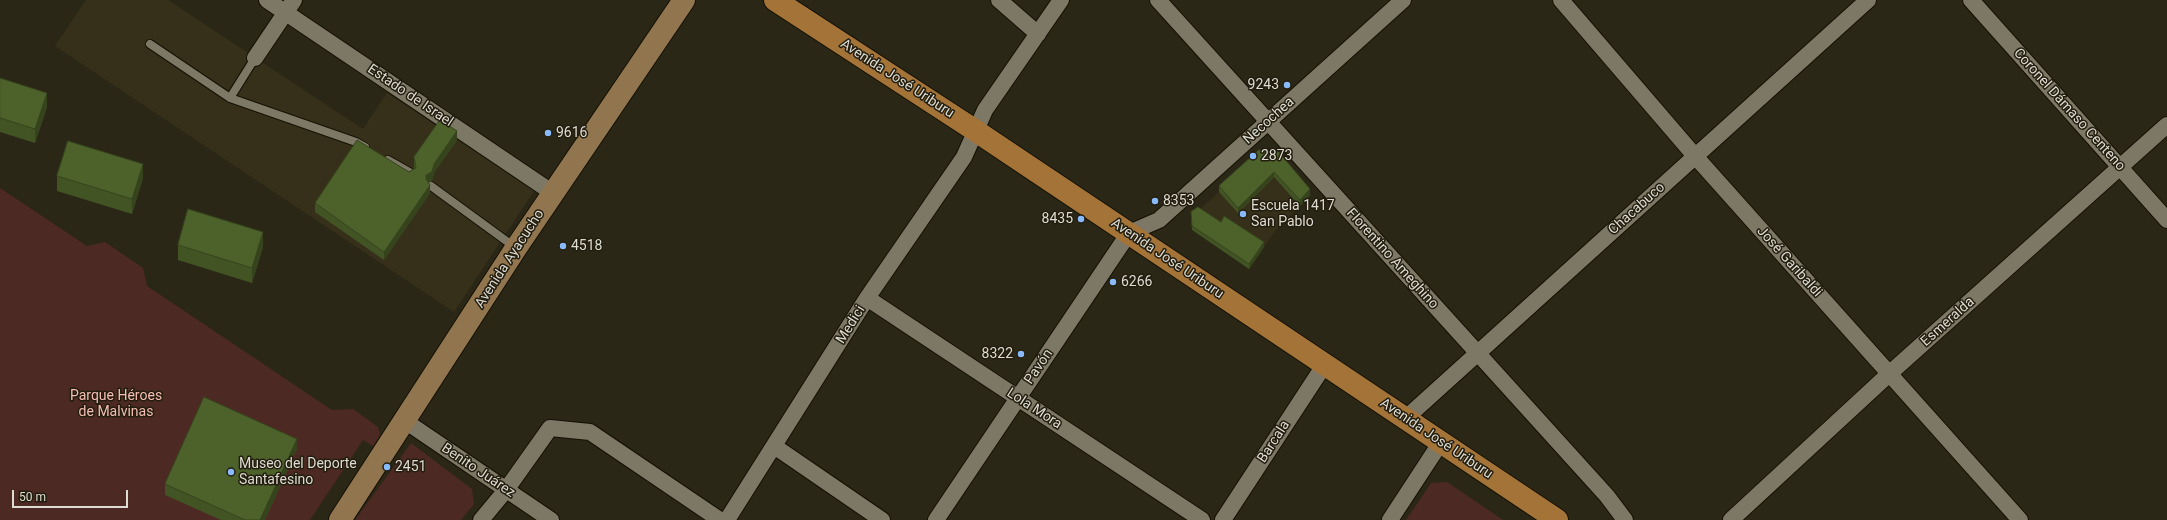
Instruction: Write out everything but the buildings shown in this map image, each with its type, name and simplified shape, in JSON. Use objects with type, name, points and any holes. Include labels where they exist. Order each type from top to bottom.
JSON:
[{"type":"main road","name":"Avenida Ayacucho","points":[[340,520],[516,248],[684,0]]},
{"type":"main road","name":"Avenida José Uriburu","points":[[775,0],[976,131],[1557,520]]},
{"type":"street","name":"Estado de Israel","points":[[266,0],[289,6],[554,193]]},
{"type":"street","points":[[999,0],[1038,34]]},
{"type":"street","name":"Medici","points":[[727,520],[867,298],[964,157],[985,110],[1061,0]]},
{"type":"street","name":"Florentino Ameghino","points":[[1158,0],[1607,496],[1624,520]]},
{"type":"street","name":"Necochea","points":[[1129,233],[1159,220],[1404,0]]},
{"type":"street","name":"José Garibaldi","points":[[1562,0],[1695,156],[2020,520]]},
{"type":"street","name":"Chacabuco","points":[[1406,418],[1868,0]]},
{"type":"street","name":"Coronel Dámaso Centeno","points":[[1971,0],[2167,220]]},
{"type":"street","points":[[255,58],[289,6]]},
{"type":"street","name":"Esmeralda","points":[[1731,520],[1889,374],[2167,126]]},
{"type":"street","name":"Pavón","points":[[936,520],[1129,233]]},
{"type":"street","name":"Lola Mora","points":[[867,298],[1202,520]]},
{"type":"street","name":"Barcala","points":[[1222,520],[1326,364]]},
{"type":"street","name":"Benito Juárez","points":[[405,421],[551,520]]},
{"type":"street","points":[[481,520],[506,490],[550,428],[590,432],[720,520]]},
{"type":"street","points":[[1390,520],[1441,442]]},
{"type":"street","points":[[774,446],[882,520]]},
{"type":"lane","points":[[150,44],[230,98],[356,142],[412,173]]},
{"type":"lane","points":[[230,98],[255,58]]},
{"type":"lane","points":[[431,186],[516,248]]},
{"type":"shaded area","points":[[86,0],[168,0],[363,129],[387,93],[534,191],[454,312],[55,46]]},
{"type":"shaded area","name":"Escuela 1417 San Pablo","points":[[1278,157],[1310,195],[1275,231],[1249,269],[1198,211],[1219,192]]},
{"type":"green space","name":"Parque Héroes de Malvinas","points":[[0,188],[87,246],[105,242],[143,268],[147,286],[332,410],[353,409],[378,427],[380,435],[373,446],[363,440],[310,520],[0,520]]},
{"type":"green space","points":[[411,443],[472,489],[474,504],[461,520],[355,520]]},
{"type":"green space","points":[[1447,482],[1503,520],[1406,520],[1431,483]]},
{"type":"place","name":"9243","points":[[1287,85]]},
{"type":"place","name":"9616","points":[[548,133]]},
{"type":"place","name":"2873","points":[[1253,156]]},
{"type":"place","name":"8353","points":[[1155,201]]},
{"type":"place","name":"Escuela 1417 San Pablo","points":[[1243,214]]},
{"type":"place","name":"8435","points":[[1081,219]]},
{"type":"place","name":"4518","points":[[563,246]]},
{"type":"place","name":"6266","points":[[1113,282]]},
{"type":"place","name":"8322","points":[[1021,354]]},
{"type":"place","name":"2451","points":[[387,467]]},
{"type":"place","name":"Museo del Deporte Santafesino","points":[[231,472]]}]
